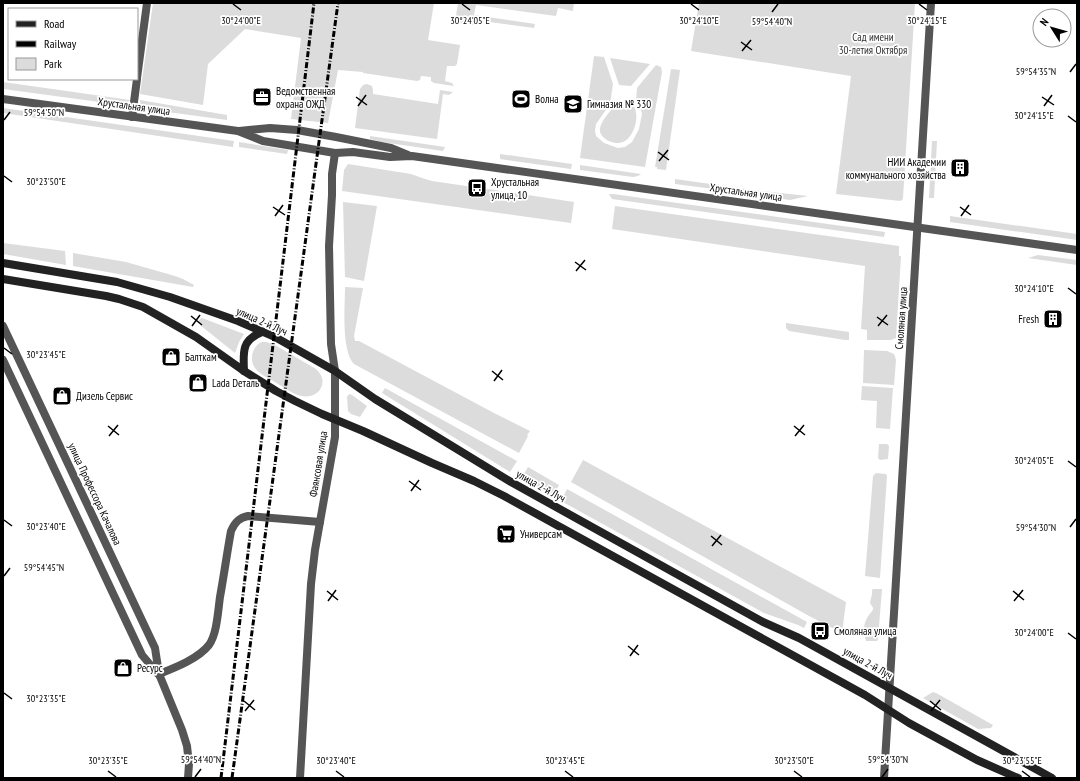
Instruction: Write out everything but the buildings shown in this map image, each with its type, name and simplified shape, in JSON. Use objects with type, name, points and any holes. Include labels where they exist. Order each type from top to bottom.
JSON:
[{"type":"main road","name":"улица 2-й Луч","points":[[3,263],[117,282],[177,300],[238,321],[275,337],[334,371],[376,399],[518,486],[763,622],[799,638],[1052,778]]},
{"type":"main road","points":[[3,279],[119,298],[152,311],[214,349],[295,402],[498,493],[724,617],[888,709],[909,723],[977,760],[1018,778]]},
{"type":"main road","points":[[244,370],[244,350],[248,340],[254,335],[262,332]]},
{"type":"street","points":[[138,70],[147,3]]},
{"type":"street","name":"Смоляная улица","points":[[884,778],[931,3]]},
{"type":"street","points":[[132,117],[137,80]]},
{"type":"street","name":"Хрустальная улица","points":[[3,99],[238,131],[270,128],[297,130],[391,148],[412,156],[1077,250]]},
{"type":"street","name":"Хрустальная улица","points":[[238,131],[263,141],[335,154],[353,152],[390,158],[412,156]]},
{"type":"street","name":"Фаянсовая улица","points":[[300,778],[311,592],[315,550],[335,437],[329,246],[332,174],[335,154]]},
{"type":"street","name":"улица Профессора Качалова","points":[[3,326],[155,648],[159,674],[187,746],[189,764],[188,778]]},
{"type":"street","name":"улица Профессора Качалова","points":[[3,360],[142,655],[159,674]]},
{"type":"street","points":[[159,674],[177,667],[194,657],[203,651],[209,644],[216,628],[231,531],[237,521],[248,516],[320,522]]},
{"type":"green space","points":[[153,3],[434,3],[428,40],[460,45],[457,64],[455,66],[447,66],[445,81],[452,83],[454,86],[434,83],[431,81],[431,77],[421,76],[420,80],[417,81],[363,72],[338,70],[328,123],[291,119],[301,38],[245,29],[208,64],[203,105],[140,94]]},
{"type":"green space","points":[[458,3],[574,3],[573,11],[558,8],[556,16],[476,5],[474,15],[535,24],[534,28],[474,20],[473,25],[455,22]]},
{"type":"green space","name":"Сад имени 30-летия Октября","points":[[699,3],[915,3],[902,200],[836,194],[851,76],[691,51]]},
{"type":"green space","points":[[594,56],[604,57],[613,84],[610,104],[596,124],[596,136],[604,143],[618,148],[625,147],[632,142],[639,129],[642,114],[636,100],[637,88],[656,65],[661,67],[662,72],[645,167],[580,158]]},
{"type":"green space","points":[[610,58],[650,64],[631,86],[619,85]]},
{"type":"green space","points":[[671,69],[680,70],[666,170],[657,169],[657,167],[655,167]]},
{"type":"green space","points":[[3,82],[130,100],[125,105],[122,105],[3,89]]},
{"type":"green space","points":[[367,84],[372,86],[373,94],[438,104],[440,90],[453,92],[449,95],[443,94],[437,139],[355,128],[360,89],[363,85]]},
{"type":"green space","points":[[140,100],[227,115],[227,120],[145,109],[141,106]]},
{"type":"green space","points":[[616,104],[634,107],[636,111],[636,121],[633,132],[627,140],[619,143],[607,140],[601,135],[600,132],[603,121]]},
{"type":"green space","points":[[3,108],[234,141],[233,147],[3,113]]},
{"type":"green space","points":[[370,136],[445,147],[443,151],[382,142],[370,139]]},
{"type":"green space","points":[[932,141],[937,141],[934,198],[929,198]]},
{"type":"green space","points":[[239,142],[288,150],[287,154],[239,147]]},
{"type":"green space","points":[[500,154],[572,164],[571,169],[500,159]]},
{"type":"green space","points":[[348,164],[411,174],[432,181],[473,187],[473,189],[481,190],[481,188],[574,202],[571,223],[342,191],[344,170]]},
{"type":"green space","points":[[580,165],[641,174],[633,177],[580,170]]},
{"type":"green space","points":[[675,179],[746,189],[745,193],[675,184]]},
{"type":"green space","points":[[752,190],[808,196],[790,200],[751,194]]},
{"type":"green space","points":[[609,194],[885,232],[884,237],[612,199]]},
{"type":"green space","points":[[343,202],[377,206],[364,281],[345,277]]},
{"type":"green space","points":[[615,206],[899,246],[899,256],[901,256],[896,338],[891,340],[867,340],[867,330],[861,329],[865,266],[612,229]]},
{"type":"green space","points":[[950,216],[1077,234],[1077,240],[950,222]]},
{"type":"green space","points":[[3,243],[65,251],[66,265],[3,254]]},
{"type":"green space","points":[[73,253],[126,262],[175,276],[194,285],[193,287],[73,266]]},
{"type":"green space","points":[[1038,255],[1077,260],[1077,265],[1028,258]]},
{"type":"green space","points":[[345,287],[363,288],[354,336],[355,341],[359,341],[530,431],[519,453],[354,364],[347,349],[345,338]]},
{"type":"green space","points":[[202,318],[244,334],[235,353],[200,325],[198,322]]},
{"type":"green space","points":[[786,323],[849,332],[849,340],[789,331],[786,328]]},
{"type":"green space","points":[[262,342],[273,344],[316,369],[322,378],[322,386],[319,391],[310,396],[299,396],[259,373],[253,365],[252,354],[256,347]]},
{"type":"green space","points":[[864,350],[887,351],[894,354],[896,360],[894,385],[863,383]]},
{"type":"green space","points":[[862,386],[893,388],[890,429],[876,428],[877,401],[861,400]]},
{"type":"green space","points":[[385,388],[517,461],[510,472],[382,393]]},
{"type":"green space","points":[[349,394],[367,406],[360,417],[351,414],[348,411],[347,397]]},
{"type":"green space","points":[[879,444],[887,444],[889,446],[888,459],[880,460],[878,458]]},
{"type":"green space","points":[[583,460],[846,602],[842,633],[809,616],[571,482]]},
{"type":"green space","points":[[528,467],[559,485],[553,496],[521,479]]},
{"type":"green space","points":[[876,473],[886,474],[887,476],[880,578],[865,576],[873,476]]},
{"type":"green space","points":[[567,489],[807,622],[804,628],[764,613],[561,501]]},
{"type":"green space","points":[[873,589],[882,589],[878,639],[877,641],[866,641],[864,627],[867,618],[873,610],[870,603]]},
{"type":"green space","points":[[933,692],[993,725],[991,728],[978,729],[923,698]]},
{"type":"railway","points":[[221,778],[314,3]]},
{"type":"railway","points":[[232,778],[338,3]]},
{"type":"place","name":"Ведомственная охрана ОЖД","points":[[262,97]]},
{"type":"place","name":"Волна","points":[[521,99]]},
{"type":"place","name":"Гимназия № 330","points":[[573,104]]},
{"type":"place","name":"НИИ Академии коммунального хозяйства","points":[[960,168]]},
{"type":"place","name":"Хрустальная улица, 10","points":[[477,188]]},
{"type":"place","name":"Fresh","points":[[1053,319]]},
{"type":"place","name":"Балткам","points":[[171,357]]},
{"type":"place","name":"Lada Dеталь","points":[[198,383]]},
{"type":"place","name":"Дизель Сервис","points":[[62,396]]},
{"type":"place","name":"Универсам","points":[[506,534]]},
{"type":"place","name":"Смоляная улица","points":[[820,631]]},
{"type":"place","name":"Ресурс","points":[[123,668]]}]
